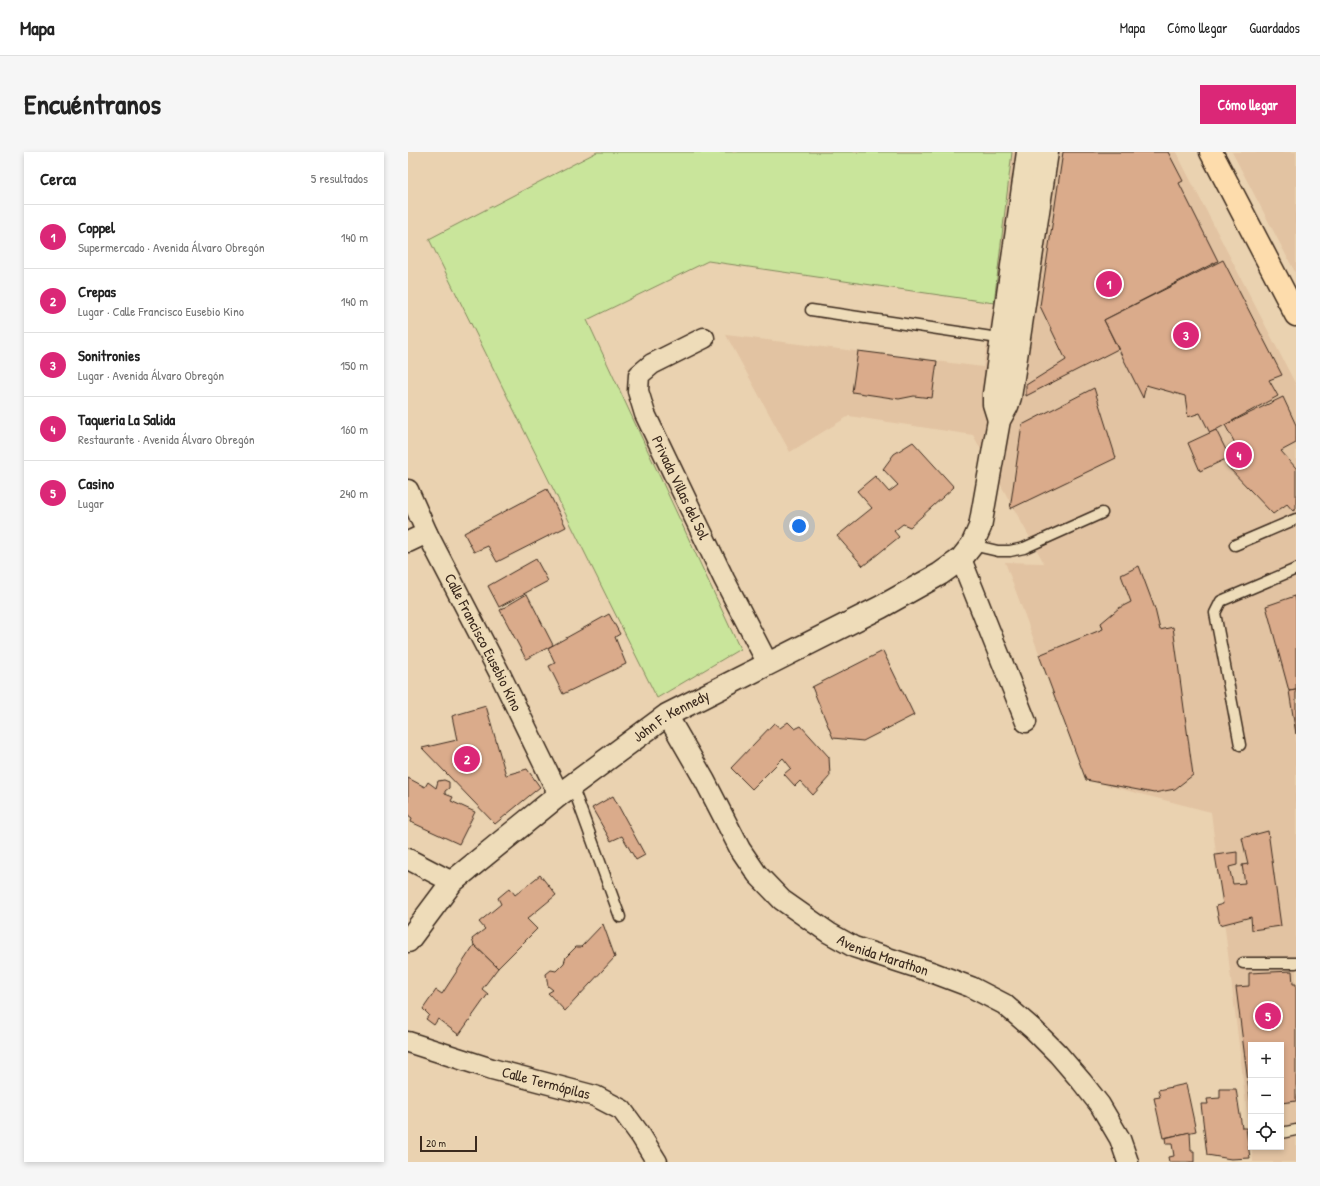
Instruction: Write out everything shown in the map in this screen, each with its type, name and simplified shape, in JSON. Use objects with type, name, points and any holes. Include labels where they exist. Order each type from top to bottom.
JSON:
[{"type":"highway","points":[[1211,152],[1295,311]]},
{"type":"street","points":[[1010,340],[1028,152]]},
{"type":"street","points":[[1026,722],[967,552],[980,528],[983,514],[999,420],[994,404],[994,394],[1010,340],[1048,152]]},
{"type":"street","name":"Privada Villas del Sol","points":[[704,338],[652,364],[639,375],[638,391],[645,414],[724,579],[768,664]]},
{"type":"street","name":"Calle Francisco Eusebio Kino","points":[[408,490],[427,533],[499,672],[565,790]]},
{"type":"street","points":[[408,542],[427,533]]},
{"type":"street","name":"John F. Kennedy","points":[[408,941],[452,882],[565,790],[667,715],[867,614],[940,574],[967,552]]},
{"type":"street","name":"Avenida Marathon","points":[[667,715],[705,781],[744,855],[757,874],[782,900],[829,933],[854,947],[934,973],[971,987],[1004,1004],[1033,1029],[1058,1054],[1082,1082],[1100,1105],[1120,1139],[1128,1162]]},
{"type":"street","points":[[408,859],[452,882]]},
{"type":"street","name":"Calle Termópilas","points":[[408,1042],[492,1069],[595,1096],[622,1110],[657,1162]]},
{"type":"lane","points":[[811,310],[1010,340]]},
{"type":"lane","points":[[967,552],[998,552],[1024,548],[1102,513]]},
{"type":"lane","points":[[1235,545],[1296,519]]},
{"type":"lane","points":[[1240,745],[1215,613],[1221,601],[1296,569]]},
{"type":"lane","points":[[565,790],[620,916]]},
{"type":"lane","points":[[1243,963],[1296,963]]},
{"type":"lane","points":[[1284,1132],[1296,1130]]},
{"type":"shaded area","points":[[1012,152],[1176,152],[1296,385],[1296,1162],[1253,1162],[1251,1150],[1284,1150],[1284,1042],[1248,1042],[1248,1120],[1211,812],[1086,780],[1005,562],[1044,563],[973,435],[849,416],[790,452],[726,335],[983,367],[994,303]]},
{"type":"shaded area","points":[[1232,152],[1296,152],[1296,274],[1233,154]]},
{"type":"green space","points":[[597,152],[1012,152],[994,303],[708,261],[587,320],[740,649],[657,698],[429,239]]},
{"type":"building","points":[[1063,152],[1168,152],[1183,181],[1179,183],[1218,261],[1104,320],[1118,349],[1026,396],[1026,385],[1066,360],[1040,306]]},
{"type":"building","points":[[1223,260],[1282,375],[1269,380],[1278,396],[1210,433],[1200,413],[1188,417],[1185,396],[1146,385],[1143,398],[1104,320]]},
{"type":"building","points":[[858,351],[937,361],[932,398],[914,396],[899,399],[852,392]]},
{"type":"building","points":[[1094,388],[1116,458],[1010,509],[1022,425]]},
{"type":"building","points":[[1283,397],[1296,425],[1296,443],[1281,451],[1296,468],[1296,509],[1293,511],[1287,504],[1273,514],[1227,466],[1229,462],[1226,459],[1200,471],[1188,443],[1216,430],[1227,452],[1236,445],[1225,425]]},
{"type":"building","points":[[913,442],[954,487],[910,527],[903,524],[894,531],[899,537],[863,566],[837,536],[872,508],[857,491],[875,476],[889,492],[898,485],[883,469],[894,454]]},
{"type":"building","points":[[547,489],[566,527],[497,562],[488,546],[474,552],[464,533]]},
{"type":"building","points":[[536,559],[548,581],[499,607],[488,586]]},
{"type":"building","points":[[1139,566],[1155,609],[1160,630],[1173,627],[1193,775],[1175,789],[1154,793],[1086,780],[1039,655],[1103,629],[1101,623],[1119,608],[1131,602],[1121,575]]},
{"type":"building","points":[[527,594],[553,645],[526,659],[500,610]]},
{"type":"building","points":[[1295,596],[1296,690],[1289,691],[1266,606]]},
{"type":"building","points":[[609,614],[620,634],[615,637],[626,664],[563,694],[549,666],[555,663],[548,648]]},
{"type":"building","points":[[883,651],[914,715],[863,741],[833,738],[812,687]]},
{"type":"building","points":[[1296,690],[1296,734],[1289,691]]},
{"type":"building","points":[[486,706],[506,775],[527,769],[540,787],[495,824],[422,748],[457,740],[452,716]]},
{"type":"building","points":[[788,722],[795,729],[801,726],[829,757],[830,776],[813,795],[800,781],[795,786],[784,774],[791,768],[783,758],[752,789],[731,768],[774,723],[780,728]]},
{"type":"building","points":[[408,778],[425,787],[428,782],[436,788],[438,781],[444,780],[449,782],[449,788],[445,791],[445,794],[453,797],[451,801],[475,812],[459,844],[411,822],[412,818],[408,815]]},
{"type":"building","points":[[613,796],[645,855],[636,860],[622,836],[611,841],[592,808]]},
{"type":"building","points":[[1268,831],[1281,926],[1252,930],[1251,917],[1220,925],[1216,906],[1223,904],[1215,855],[1237,852],[1237,865],[1229,867],[1233,884],[1245,883],[1242,865],[1248,864],[1242,838]]},
{"type":"building","points":[[540,875],[556,895],[527,919],[537,929],[498,968],[474,945],[472,939],[485,929],[479,922],[501,904],[498,898],[510,888],[515,895]]},
{"type":"building","points":[[603,924],[615,957],[565,1011],[548,993],[553,990],[548,986],[546,974],[551,970],[556,971],[564,963],[566,957],[576,947],[581,947]]},
{"type":"building","points":[[474,945],[498,968],[482,989],[488,994],[459,1035],[438,1019],[434,1025],[426,1019],[429,1015],[423,1009],[436,990],[442,994]]},
{"type":"building","points":[[1292,971],[1293,984],[1296,984],[1296,1101],[1284,1103],[1284,1042],[1248,1042],[1248,1082],[1236,987],[1249,986],[1249,973]]},
{"type":"building","points":[[1186,1084],[1196,1131],[1163,1138],[1154,1098],[1160,1097],[1158,1090]]},
{"type":"building","points":[[1220,1089],[1236,1089],[1242,1128],[1246,1128],[1250,1158],[1231,1159],[1207,1155],[1201,1104],[1208,1104],[1207,1099],[1220,1098]]},
{"type":"building","points":[[1190,1132],[1191,1151],[1194,1151],[1194,1162],[1169,1162],[1168,1157],[1174,1156],[1172,1144],[1166,1144],[1165,1138]]},
{"type":"place","name":"Coppel","points":[[1109,284]]},
{"type":"place","name":"Sonitronies","points":[[1186,335]]},
{"type":"place","name":"Taqueria La Salida","points":[[1239,455]]},
{"type":"place","name":"Crepas","points":[[467,759]]},
{"type":"place","name":"Casino","points":[[1268,1016]]}]
